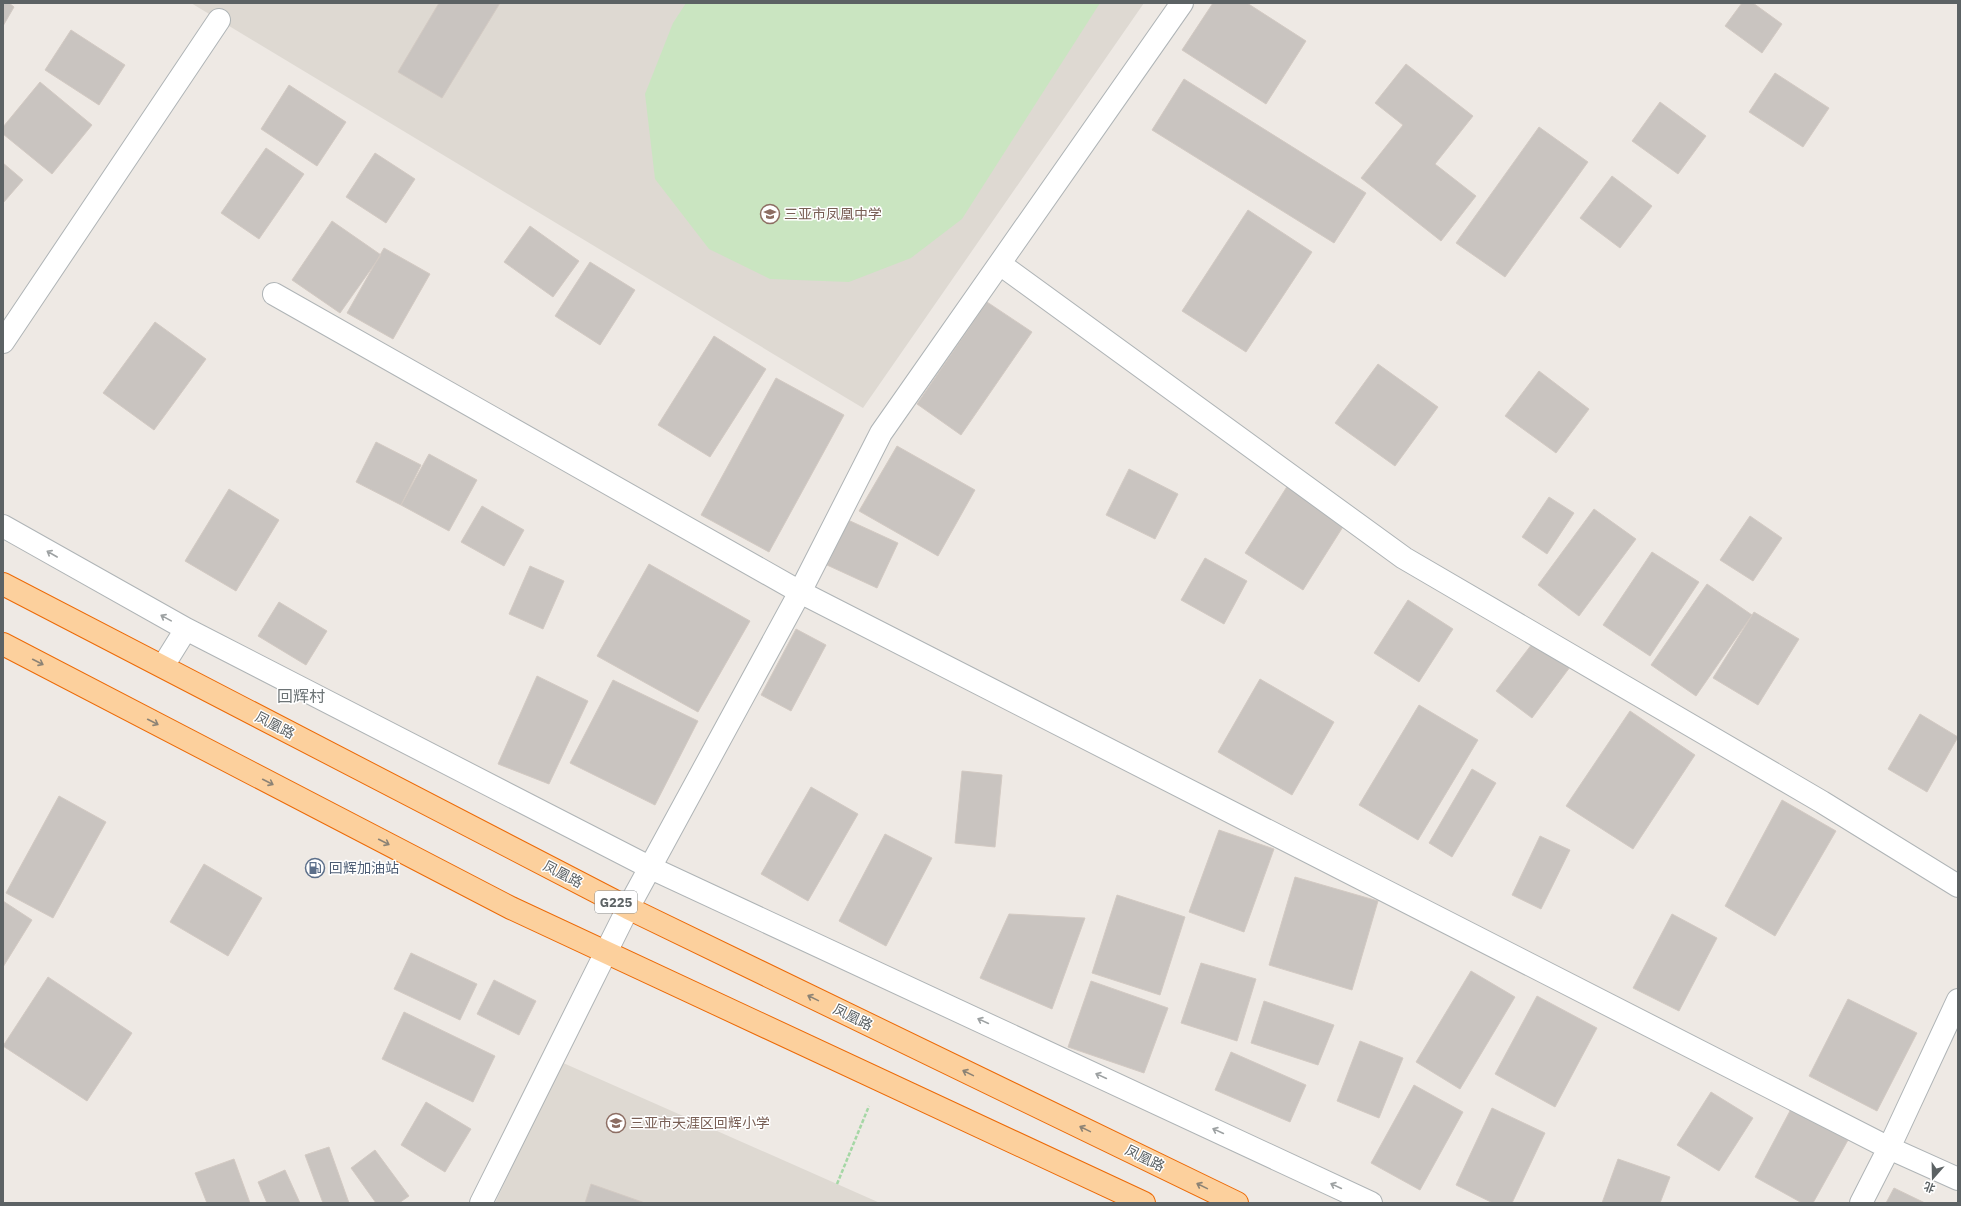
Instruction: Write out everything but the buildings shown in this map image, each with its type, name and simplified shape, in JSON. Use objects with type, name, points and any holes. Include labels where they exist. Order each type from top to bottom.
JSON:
[{"type":"highway","name":"凤凰路","points":[[3,584],[628,908],[1237,1203]]},
{"type":"highway","points":[[3,644],[504,904],[1144,1203]]},
{"type":"street","points":[[481,1203],[628,908],[800,592],[881,433],[1182,3]]},
{"type":"street","points":[[3,342],[219,20]]},
{"type":"street","points":[[1000,264],[1404,558],[1822,802],[1958,886]]},
{"type":"street","points":[[274,294],[800,592],[1889,1148],[1958,1179]]},
{"type":"street","points":[[3,526],[186,629],[651,868],[1371,1203]]},
{"type":"street","points":[[163,666],[186,629]]},
{"type":"street","points":[[1861,1203],[1889,1148],[1958,1000]]},
{"type":"path","points":[[837,1184],[880,1080]]},
{"type":"shaded area","name":"三亚市凤凰中学","points":[[191,3],[1144,3],[863,408]]},
{"type":"shaded area","name":"三亚市天涯区回辉小学","points":[[561,1062],[880,1203],[495,1203]]},
{"type":"green space","points":[[686,3],[1100,3],[962,219],[911,258],[849,282],[770,279],[709,249],[655,179],[645,94],[673,23]]},
{"type":"place","name":"三亚市凤凰中学","points":[[770,214]]},
{"type":"place","name":"回辉加油站","points":[[315,868]]},
{"type":"place","name":"三亚市天涯区回辉小学","points":[[616,1123]]},
{"type":"district","name":"回辉村","points":[[301,696]]}]
